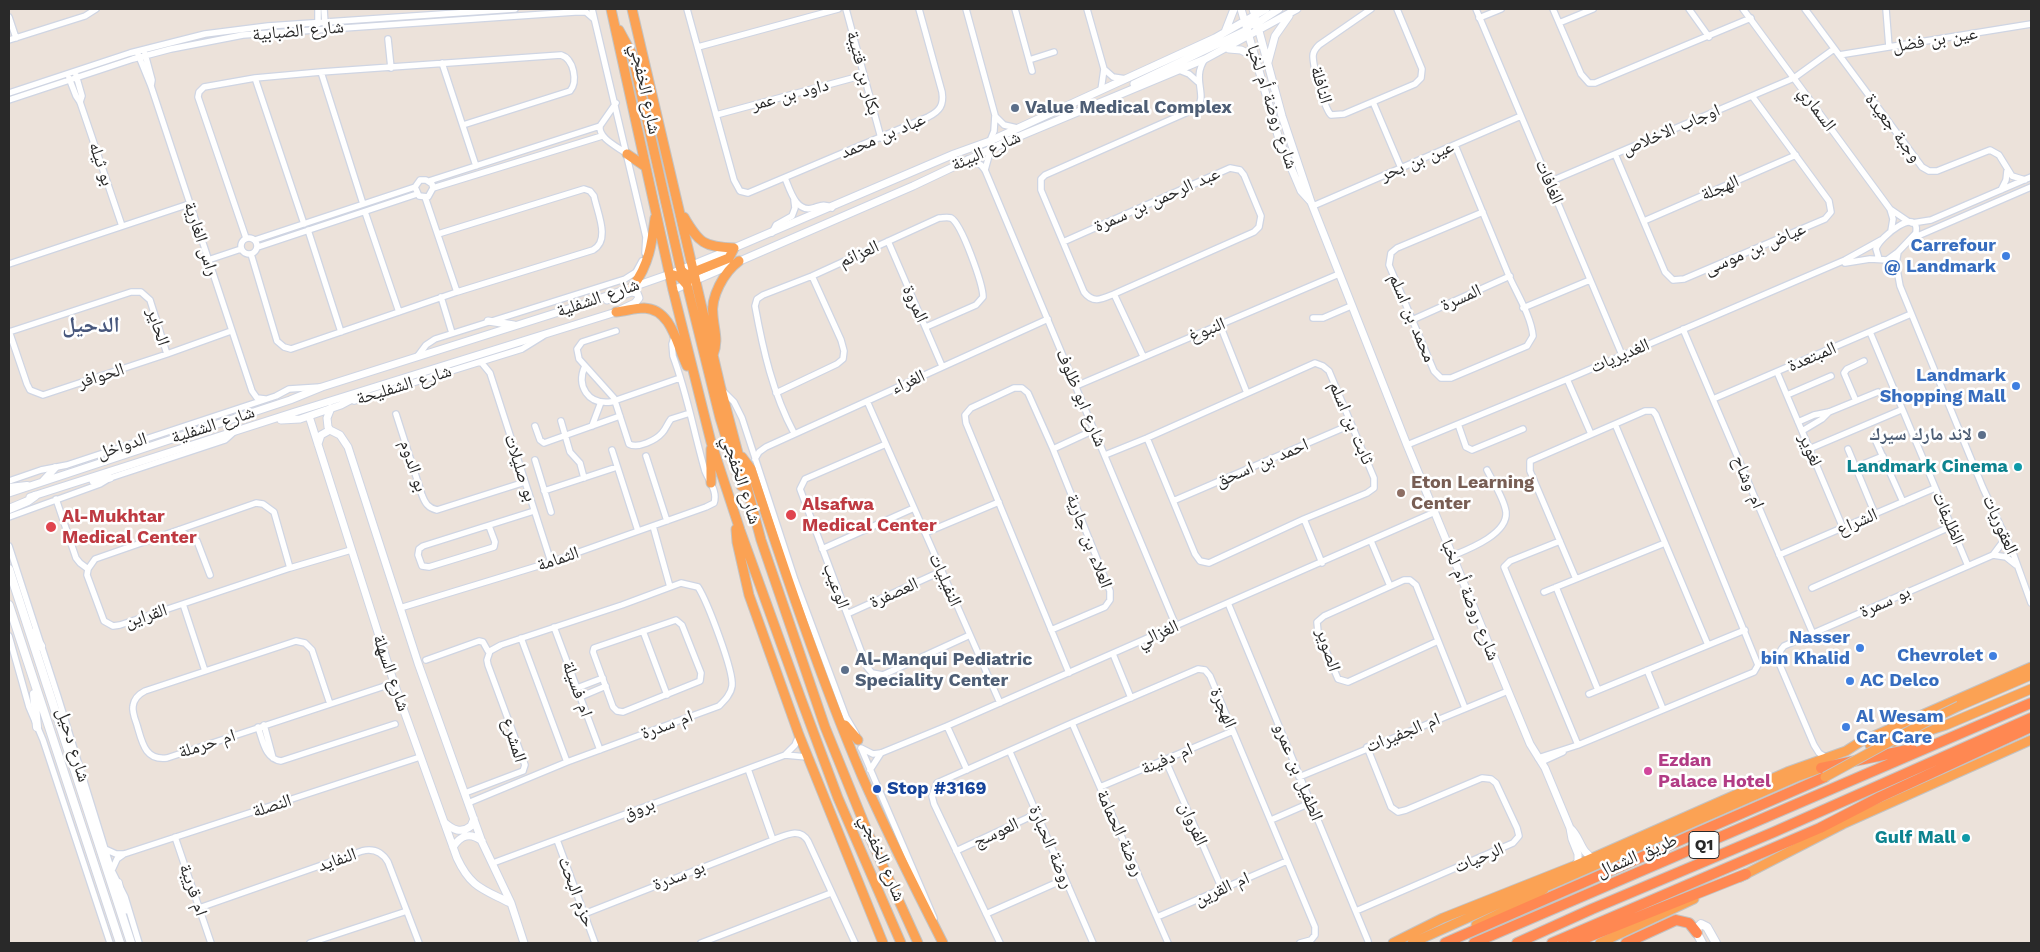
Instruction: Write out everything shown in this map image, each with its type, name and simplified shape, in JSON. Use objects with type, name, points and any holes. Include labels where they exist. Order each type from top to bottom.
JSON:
[{"type":"highway","name":"شارع الخفجي","points":[[611,9],[673,290],[711,442],[797,691],[838,798],[901,943]]},
{"type":"highway","name":"شارع الخفجي","points":[[632,9],[679,207],[688,275],[713,355],[761,540],[825,727],[868,833],[918,943]]},
{"type":"highway","points":[[613,18],[632,54],[688,275],[720,418],[750,515],[761,540]]},
{"type":"highway","points":[[627,154],[646,167]]},
{"type":"highway","points":[[673,290],[688,275],[729,258],[734,248],[710,246],[700,241],[695,236],[679,207]]},
{"type":"highway","points":[[633,286],[650,255],[656,210]]},
{"type":"highway","points":[[713,355],[717,340],[713,316],[714,301],[725,274],[739,261]]},
{"type":"highway","points":[[670,274],[688,275]]},
{"type":"highway","points":[[616,312],[639,309],[652,310],[660,314],[668,322],[695,382]]},
{"type":"highway","points":[[711,442],[711,483]]},
{"type":"highway","points":[[738,451],[751,470],[839,718],[862,776],[942,942]]},
{"type":"highway","points":[[735,514],[737,542],[749,595],[807,757],[883,943]]},
{"type":"highway","points":[[1393,943],[1459,911],[1594,858],[1787,772],[1846,752],[1860,742],[2031,667]]},
{"type":"highway","points":[[1449,942],[2031,675]]},
{"type":"highway","points":[[1823,772],[2031,689]]},
{"type":"highway","name":"طريق الشمال","points":[[1474,943],[2031,703]]},
{"type":"highway","points":[[839,718],[860,744]]},
{"type":"highway","name":"طريق الشمال","points":[[1517,943],[1766,836],[2031,718]]},
{"type":"highway","points":[[1552,943],[1811,832],[1880,797],[2031,727]]},
{"type":"highway","points":[[1860,742],[1868,745],[1896,736],[1926,732]]},
{"type":"highway","points":[[1600,943],[1746,874],[1852,820],[2031,740]]},
{"type":"highway","points":[[1412,943],[1508,900],[1548,886],[1781,784],[1933,745]]},
{"type":"highway","points":[[1573,943],[1746,874]]},
{"type":"highway","points":[[1449,942],[1462,931],[1533,897],[1548,886]]},
{"type":"highway","points":[[1541,943],[1610,910],[1623,897]]},
{"type":"highway","points":[[1602,930],[1648,901]]},
{"type":"highway","points":[[1626,943],[1676,920],[1689,923],[1700,938]]},
{"type":"main road","points":[[9,488],[27,486]]},
{"type":"main road","points":[[9,509],[35,496]]},
{"type":"main road","name":"شارع دحيل","points":[[9,569],[131,943]]},
{"type":"main road","name":"شارع دحيل","points":[[9,606],[120,943]]},
{"type":"main road","points":[[28,629],[41,646]]},
{"type":"main road","points":[[33,682],[37,727]]},
{"type":"main road","points":[[118,883],[131,943]]},
{"type":"main road","points":[[1700,938],[1698,926],[1703,925],[1710,932],[1716,943]]},
{"type":"street","points":[[9,40],[84,16],[96,9]]},
{"type":"street","points":[[318,9],[318,26]]},
{"type":"street","points":[[324,9],[325,25]]},
{"type":"street","name":"شارع الضبابية","points":[[9,100],[76,74],[205,34],[250,28],[318,26],[516,9]]},
{"type":"street","name":"شارع الخفجي","points":[[592,9],[616,103],[646,237],[643,260]]},
{"type":"street","name":"عباد بن محمد","points":[[687,9],[734,180],[740,191],[748,193],[928,117],[942,106],[942,92],[919,9]]},
{"type":"street","points":[[698,47],[838,9]]},
{"type":"street","name":"بكار بن قتيبة","points":[[846,9],[881,138]]},
{"type":"street","points":[[966,9],[995,115],[994,131],[985,170],[974,161],[968,159]]},
{"type":"street","points":[[1014,9],[1032,71]]},
{"type":"street","points":[[1087,9],[1104,69],[1101,90]]},
{"type":"street","points":[[1224,32],[1234,9]]},
{"type":"street","name":"شارع روضة أم لخبا","points":[[1241,9],[1279,139],[1301,191],[1312,204]]},
{"type":"street","name":"شارع البيئة","points":[[688,275],[739,261],[913,186],[968,159],[1017,128],[1126,79],[1224,32],[1266,9]]},
{"type":"street","points":[[1121,94],[1132,85],[1248,33],[1254,16],[1279,9]]},
{"type":"street","name":"النافلة","points":[[1371,9],[1319,45],[1313,56],[1326,107],[1331,114],[1340,115],[1373,102],[1415,84],[1421,78],[1423,74],[1420,64],[1397,9]]},
{"type":"street","name":"الغافات","points":[[1476,9],[1622,355]]},
{"type":"street","points":[[1480,18],[1501,9]]},
{"type":"street","points":[[1553,9],[1581,74],[1589,83],[1595,83],[1709,37],[1750,18]]},
{"type":"street","points":[[1560,23],[1593,9]]},
{"type":"street","points":[[1689,9],[1709,37]]},
{"type":"street","name":"السماري","points":[[1744,9],[1890,209],[1910,222]]},
{"type":"street","name":"وجبة جعيدة","points":[[1805,9],[1918,164],[1925,170],[1937,170],[1990,150],[1998,154],[2012,176],[2025,180]]},
{"type":"street","points":[[1886,9],[1889,47]]},
{"type":"street","points":[[1268,69],[1270,52],[1275,36],[1284,22],[1296,10]]},
{"type":"street","name":"شارع البيئة","points":[[734,248],[832,208],[954,154],[991,144],[1121,94],[1205,59],[1226,49],[1248,33],[1258,31],[1296,10]]},
{"type":"street","name":"شارع الضبابية","points":[[325,25],[576,12],[586,12],[594,18]]},
{"type":"street","name":"شارع روضة أم لخبا","points":[[1254,16],[1268,69],[1312,204],[1452,556],[1530,744],[1540,760],[1570,828],[1578,854],[1578,860],[1574,866]]},
{"type":"street","points":[[9,17],[16,38]]},
{"type":"street","name":"عين بن فضل","points":[[1839,55],[2031,24]]},
{"type":"street","points":[[388,38],[391,68]]},
{"type":"street","points":[[1226,49],[1241,50],[1255,58]]},
{"type":"street","name":"اوجاب الاخلاص","points":[[1549,182],[1794,78],[1834,49]]},
{"type":"street","points":[[1029,60],[1054,52]]},
{"type":"street","name":"راس الغارية","points":[[145,53],[151,86]]},
{"type":"street","name":"راس الغارية","points":[[138,55],[151,86],[252,391]]},
{"type":"street","points":[[246,238],[198,94],[206,86],[255,78],[442,63],[561,55],[570,61],[574,84],[570,92],[463,125]]},
{"type":"street","name":"عبد الرحمن بن سمرة","points":[[1063,242],[1230,168],[1237,168],[1242,172],[1261,216],[1261,222],[1257,229],[1114,294],[1096,300],[1088,296],[1063,242],[1041,190],[1041,179],[1045,175],[1197,108],[1201,99],[1198,82],[1199,70],[1205,59]]},
{"type":"street","points":[[442,63],[476,166]]},
{"type":"street","points":[[1104,69],[1114,77],[1126,79]]},
{"type":"street","points":[[1179,70],[1190,74],[1198,82]]},
{"type":"street","points":[[321,72],[363,204]]},
{"type":"street","name":"بو ثيله","points":[[76,74],[82,96],[80,102]]},
{"type":"street","name":"داود بن عمر","points":[[716,115],[864,74]]},
{"type":"street","name":"شارع الضبابية","points":[[9,93],[68,77]]},
{"type":"street","name":"بو ثيله","points":[[68,77],[80,102],[122,226]]},
{"type":"street","points":[[255,78],[304,224]]},
{"type":"street","name":"عياض بن موسى","points":[[1615,154],[1665,272],[1669,277],[1679,280],[1825,219],[1831,212],[1829,201],[1752,96]]},
{"type":"street","points":[[1373,102],[1401,168]]},
{"type":"street","points":[[255,240],[415,187],[420,180],[429,181],[600,126],[616,103]]},
{"type":"street","points":[[995,115],[1004,125],[1017,128]]},
{"type":"street","name":"عين بن بحر","points":[[1312,204],[1521,116]]},
{"type":"street","points":[[600,126],[602,136],[627,154]]},
{"type":"street","points":[[433,188],[602,136]]},
{"type":"street","name":"محمد بن اسلم","points":[[1455,145],[1510,276],[1533,332],[1530,343],[1446,379],[1437,375],[1434,371],[1389,265],[1391,253],[1397,248],[1483,212]]},
{"type":"street","name":"الهجلة","points":[[1644,221],[1796,155]]},
{"type":"street","points":[[2001,190],[2006,180],[2006,169]]},
{"type":"street","name":"شارع ابو ظلوف","points":[[985,170],[1176,626]]},
{"type":"street","points":[[1910,222],[1931,220],[2031,177]]},
{"type":"street","points":[[772,233],[776,225],[792,216],[795,208],[794,200],[784,178]]},
{"type":"street","points":[[425,198],[431,195],[433,188],[429,181]]},
{"type":"street","points":[[415,187],[417,194]]},
{"type":"street","points":[[1911,239],[2029,187]]},
{"type":"street","points":[[251,254],[279,344],[284,348],[294,348],[441,297],[596,248],[603,236],[594,196],[587,190],[581,189],[438,234]]},
{"type":"street","points":[[251,254],[258,247],[417,194],[425,198],[457,292]]},
{"type":"street","points":[[794,200],[805,209],[823,205],[832,208]]},
{"type":"street","points":[[9,264],[189,204]]},
{"type":"street","points":[[1890,209],[1893,219],[1890,232]]},
{"type":"street","points":[[365,212],[399,312]]},
{"type":"street","name":"العزائم","points":[[794,434],[776,393],[763,347],[755,306],[757,299],[939,218],[951,218],[960,228],[982,286],[983,298],[976,305],[926,327]]},
{"type":"street","points":[[1898,252],[1917,230],[1910,222]]},
{"type":"street","name":"الغديريات","points":[[1407,445],[1858,254],[1881,240],[1900,224],[1910,222]]},
{"type":"street","points":[[308,230],[341,332]]},
{"type":"street","points":[[251,254],[245,253],[241,249],[241,242],[251,237],[255,240],[258,247]]},
{"type":"street","points":[[1879,259],[1876,249],[1881,240]]},
{"type":"street","name":"المروة","points":[[888,241],[942,366]]},
{"type":"street","points":[[208,260],[241,249]]},
{"type":"street","name":"الغديريات","points":[[1833,265],[1879,259],[1887,260],[1898,252]]},
{"type":"street","name":"العقوريات","points":[[1898,252],[1896,264],[1897,278],[2018,567],[2031,603]]},
{"type":"street","name":"شارع الشفلية","points":[[417,357],[430,342],[452,333],[488,321],[528,311],[624,279],[636,272],[643,260]]},
{"type":"street","name":"شارع الشفلية","points":[[9,493],[670,274]]},
{"type":"street","name":"النبوغ","points":[[1076,386],[1339,274]]},
{"type":"street","points":[[776,393],[837,364],[843,359],[844,351],[841,340],[812,276]]},
{"type":"street","name":"المسرة","points":[[1412,320],[1510,276]]},
{"type":"street","points":[[1523,308],[1590,280]]},
{"type":"street","name":"الحاير","points":[[9,332],[132,292],[141,292],[150,300],[167,354]]},
{"type":"street","name":"شارع الشفلية","points":[[9,505],[616,312],[635,303],[639,298],[637,293],[632,292],[596,304],[584,304]]},
{"type":"street","points":[[1114,294],[1143,356]]},
{"type":"street","points":[[441,297],[452,333]]},
{"type":"street","points":[[1313,318],[1323,318],[1351,306]]},
{"type":"street","name":"المبتعدة","points":[[1713,399],[1911,314]]},
{"type":"street","name":"الغراء","points":[[755,459],[762,450],[794,434],[1048,319]]},
{"type":"street","points":[[488,321],[517,325]]},
{"type":"street","points":[[1220,325],[1247,393]]},
{"type":"street","name":"ام وشاح","points":[[1683,329],[1813,634]]},
{"type":"street","name":"الحوافر","points":[[9,332],[26,384],[30,390],[43,395],[231,331]]},
{"type":"street","points":[[616,331],[584,341],[579,345],[578,355],[585,366],[611,393],[628,442],[634,446],[656,438],[663,432],[671,419],[690,413]]},
{"type":"street","name":"الظليفات","points":[[1870,332],[1901,410],[1968,566]]},
{"type":"street","name":"شارع الشفلية","points":[[466,366],[522,349],[546,333]]},
{"type":"street","name":"شارع الخفجي","points":[[674,337],[672,352],[706,474],[715,497],[714,503]]},
{"type":"street","points":[[490,373],[491,363],[494,358]]},
{"type":"street","points":[[1856,401],[1844,373],[1847,369],[1864,361]]},
{"type":"street","name":"بو صليلات","points":[[482,362],[490,373],[550,562]]},
{"type":"street","name":"ثابت بن اسلم","points":[[1104,455],[1147,438],[1315,363],[1329,371],[1350,425],[1374,478],[1374,488],[1367,493],[1304,519],[1210,562],[1200,561],[1195,554],[1147,438]]},
{"type":"street","name":"شارع الشفليحة","points":[[341,405],[466,366]]},
{"type":"street","points":[[585,366],[581,379],[583,390],[591,399],[602,402],[615,401],[680,378]]},
{"type":"street","name":"لغوير","points":[[1777,372],[1843,528]]},
{"type":"street","points":[[1787,395],[1832,376]]},
{"type":"street","points":[[1568,378],[1592,434]]},
{"type":"street","points":[[256,425],[286,419],[300,419],[341,405],[360,394],[384,385]]},
{"type":"street","name":"الدواخل","points":[[9,481],[247,406],[289,389],[322,388]]},
{"type":"street","name":"العلاء بن جارية","points":[[1051,630],[1106,607],[1110,600],[1110,591],[1053,449],[1028,393],[1022,388],[1014,388],[970,408],[965,415],[966,423],[999,502],[1051,630],[1069,673]]},
{"type":"street","name":"شارع الخفجي","points":[[721,389],[734,402],[738,410],[795,580],[846,717],[860,744],[931,910],[942,942]]},
{"type":"street","points":[[252,391],[257,398],[265,400]]},
{"type":"street","points":[[247,406],[252,391]]},
{"type":"street","points":[[1798,422],[1814,415],[1829,412],[1878,392]]},
{"type":"street","name":"النفيليات","points":[[867,401],[1000,703]]},
{"type":"street","points":[[592,426],[602,402]]},
{"type":"street","points":[[318,444],[321,435],[330,430],[327,418],[332,408]]},
{"type":"street","points":[[1540,760],[1756,670],[1758,663],[1655,412],[1648,410],[1530,461],[1529,467],[1576,578]]},
{"type":"street","points":[[1809,448],[1901,410]]},
{"type":"street","points":[[1802,431],[1822,419],[1829,412]]},
{"type":"street","name":"بو الدوم","points":[[396,414],[422,495],[430,508],[436,510],[525,482]]},
{"type":"street","name":"شارع السهلة","points":[[309,416],[394,682],[453,847],[465,875],[475,886],[511,903]]},
{"type":"street","points":[[535,426],[542,442],[566,436],[620,416]]},
{"type":"street","points":[[561,421],[572,454],[580,463],[584,478]]},
{"type":"street","points":[[1458,424],[1466,447],[1472,450],[1523,429]]},
{"type":"street","points":[[1615,424],[1708,645]]},
{"type":"street","name":"احمد بن اسحق","points":[[1173,501],[1350,425]]},
{"type":"street","name":"شارع السهلة","points":[[330,430],[340,435],[348,447],[400,608],[468,803],[482,842],[511,903],[524,943]]},
{"type":"street","points":[[1053,449],[1094,430]]},
{"type":"street","name":"شارع الشفلية","points":[[9,516],[100,484],[110,478],[225,440],[235,432]]},
{"type":"street","points":[[1874,437],[1903,502]]},
{"type":"street","points":[[750,443],[757,446],[769,446]]},
{"type":"street","name":"الوعيب","points":[[886,444],[806,479],[803,482],[801,493],[867,667],[876,675],[883,675],[970,635]]},
{"type":"street","points":[[1848,449],[1875,514]]},
{"type":"street","points":[[612,450],[638,531]]},
{"type":"street","points":[[646,456],[668,521]]},
{"type":"street","points":[[1856,467],[1883,456]]},
{"type":"street","points":[[535,460],[551,512]]},
{"type":"street","points":[[544,491],[617,467]]},
{"type":"street","points":[[43,481],[54,468]]},
{"type":"street","points":[[1452,556],[1497,532],[1505,521],[1505,507],[1487,470]]},
{"type":"street","points":[[75,483],[110,478]]},
{"type":"street","name":"الشراع","points":[[1779,556],[1935,488]]},
{"type":"street","points":[[56,499],[76,558],[88,569],[95,559],[256,503],[264,504],[274,512],[290,568]]},
{"type":"street","points":[[925,533],[999,502]]},
{"type":"street","name":"الثمامة","points":[[400,608],[550,562],[706,508],[714,503]]},
{"type":"street","points":[[822,549],[914,508]]},
{"type":"street","points":[[489,526],[495,542],[494,546],[429,567],[422,566],[418,555],[419,549],[423,546],[534,511]]},
{"type":"street","name":"الغزالي","points":[[881,753],[1113,654],[1434,512]]},
{"type":"street","points":[[1304,519],[1322,562]]},
{"type":"street","points":[[652,526],[670,587]]},
{"type":"street","points":[[1812,588],[1952,526]]},
{"type":"street","points":[[1993,556],[2002,543],[2002,529]]},
{"type":"street","points":[[179,530],[198,543],[210,575]]},
{"type":"street","points":[[1370,541],[1390,586]]},
{"type":"street","points":[[1560,541],[1510,561],[1504,567],[1576,745]]},
{"type":"street","points":[[1544,592],[1665,543]]},
{"type":"street","name":"شارع دحيل","points":[[9,546],[112,871],[125,897],[139,943]]},
{"type":"street","name":"القراين","points":[[88,569],[89,581],[100,614],[108,624],[120,625],[290,568],[351,550]]},
{"type":"street","points":[[1993,556],[2006,557],[2018,567]]},
{"type":"street","name":"بو سمرة","points":[[1827,758],[1819,753],[1814,745],[1778,659],[1784,646],[1993,556]]},
{"type":"street","name":"العصفرة","points":[[847,614],[942,572]]},
{"type":"street","name":"الصوير","points":[[1438,641],[1348,682],[1338,679],[1318,632],[1317,622],[1324,616],[1406,579],[1415,583],[1466,708]]},
{"type":"street","name":"ام سدرة","points":[[468,803],[567,762],[720,706],[729,694],[732,686],[731,673],[707,601],[698,587],[681,583],[622,605],[521,638],[490,651]]},
{"type":"street","points":[[1556,587],[1598,690]]},
{"type":"street","name":"الطفيل بن عمرو","points":[[1228,603],[1368,941]]},
{"type":"street","points":[[183,604],[205,671],[292,642],[301,642],[312,650],[330,704]]},
{"type":"street","points":[[674,620],[679,621],[702,679],[698,683],[620,712],[614,707],[602,678],[593,652],[594,648],[674,620]]},
{"type":"street","name":"ام فسيلة","points":[[554,627],[600,750]]},
{"type":"street","points":[[1589,694],[1745,630]]},
{"type":"street","points":[[643,631],[667,694]]},
{"type":"street","name":"شارع دحيل","points":[[9,636],[29,707],[43,740],[110,943]]},
{"type":"street","points":[[521,638],[567,762]]},
{"type":"street","points":[[426,660],[479,641],[483,642],[488,651],[490,651]]},
{"type":"street","name":"المشرع","points":[[465,793],[523,771],[525,765],[488,665],[487,660],[490,651]]},
{"type":"street","points":[[1113,654],[1131,698]]},
{"type":"street","name":"الهجرة","points":[[1000,943],[932,796],[937,783],[1198,669],[1205,670],[1210,676],[1315,927],[1315,935],[1311,940],[1300,943]]},
{"type":"street","points":[[1647,670],[1663,709]]},
{"type":"street","name":"ام حرملة","points":[[205,671],[145,691],[137,697],[133,711],[146,751],[156,758],[167,758],[394,682]]},
{"type":"street","points":[[577,688],[602,678]]},
{"type":"street","points":[[580,697],[606,686]]},
{"type":"street","name":"ام الجفيرات","points":[[1299,777],[1367,747],[1508,691]]},
{"type":"street","name":"روضة الحمامة","points":[[1072,723],[1168,943]]},
{"type":"street","points":[[261,726],[273,752],[273,758],[278,761],[284,761],[395,724]]},
{"type":"street","points":[[947,726],[967,770]]},
{"type":"street","name":"ام دفينة","points":[[1100,787],[1233,731]]},
{"type":"street","points":[[786,755],[795,745],[799,735]]},
{"type":"street","points":[[860,744],[873,754],[881,753]]},
{"type":"street","name":"الرحيات","points":[[1356,911],[1513,843],[1519,836],[1496,783],[1491,779],[1482,778],[1406,810],[1398,812],[1391,808],[1367,747]]},
{"type":"street","name":"روضة الحبارة","points":[[1010,752],[1092,943]]},
{"type":"street","points":[[870,770],[881,753]]},
{"type":"street","name":"بروق","points":[[493,863],[786,755],[807,757]]},
{"type":"street","name":"النصلة","points":[[124,854],[420,757]]},
{"type":"street","name":"الفروان","points":[[1165,759],[1222,889]]},
{"type":"street","points":[[748,769],[773,840]]},
{"type":"street","points":[[523,771],[527,780]]},
{"type":"street","points":[[1271,820],[1310,803]]},
{"type":"street","name":"العوسج","points":[[956,851],[1036,814]]},
{"type":"street","points":[[444,822],[453,829],[462,831],[471,826],[474,819]]},
{"type":"street","name":"شارع روضة أم لخبا","points":[[1570,828],[1576,834],[1584,851],[1594,858]]},
{"type":"street","name":"بو سدرة","points":[[584,914],[795,832],[804,835],[808,841],[855,943]]},
{"type":"street","points":[[453,847],[465,835],[473,836],[482,842]]},
{"type":"street","name":"ام قريبة","points":[[175,837],[211,943]]},
{"type":"street","name":"حزم البحث","points":[[556,840],[595,943]]},
{"type":"street","points":[[105,849],[116,854],[124,854]]},
{"type":"street","name":"النفايد","points":[[199,908],[362,851],[372,850],[385,857],[420,943]]},
{"type":"street","points":[[112,871],[115,863],[124,854]]},
{"type":"street","name":"ام القرين","points":[[1157,917],[1287,861]]},
{"type":"street","points":[[986,914],[1065,879]]},
{"type":"street","points":[[701,943],[831,893]]},
{"type":"street","points":[[310,943],[407,911]]},
{"type":"place","name":"Value Medical Complex","points":[[1015,108]]},
{"type":"place","name":"Carrefour @ Landmark","points":[[2006,256]]},
{"type":"place","name":"Landmark Shopping Mall","points":[[2016,386]]},
{"type":"place","name":"لاند مارك سيرك","points":[[1982,435]]},
{"type":"place","name":"Landmark Cinema","points":[[2018,467]]},
{"type":"place","name":"Eton Learning Center","points":[[1401,493]]},
{"type":"place","name":"Alsafwa Medical Center","points":[[791,515]]},
{"type":"place","name":"Al-Mukhtar Medical Center","points":[[51,527]]},
{"type":"place","name":"Nasser bin Khalid","points":[[1860,648]]},
{"type":"place","name":"Chevrolet","points":[[1993,656]]},
{"type":"place","name":"Al-Manqui Pediatric Speciality Center","points":[[845,670]]},
{"type":"place","name":"AC Delco","points":[[1850,681]]},
{"type":"place","name":"Al Wesam Car Care","points":[[1846,727]]},
{"type":"place","name":"Ezdan Palace Hotel","points":[[1648,771]]},
{"type":"place","name":"Stop #3169","points":[[877,789]]},
{"type":"place","name":"Gulf Mall","points":[[1966,838]]},
{"type":"district","name":"الدحيل","points":[[91,326]]}]
